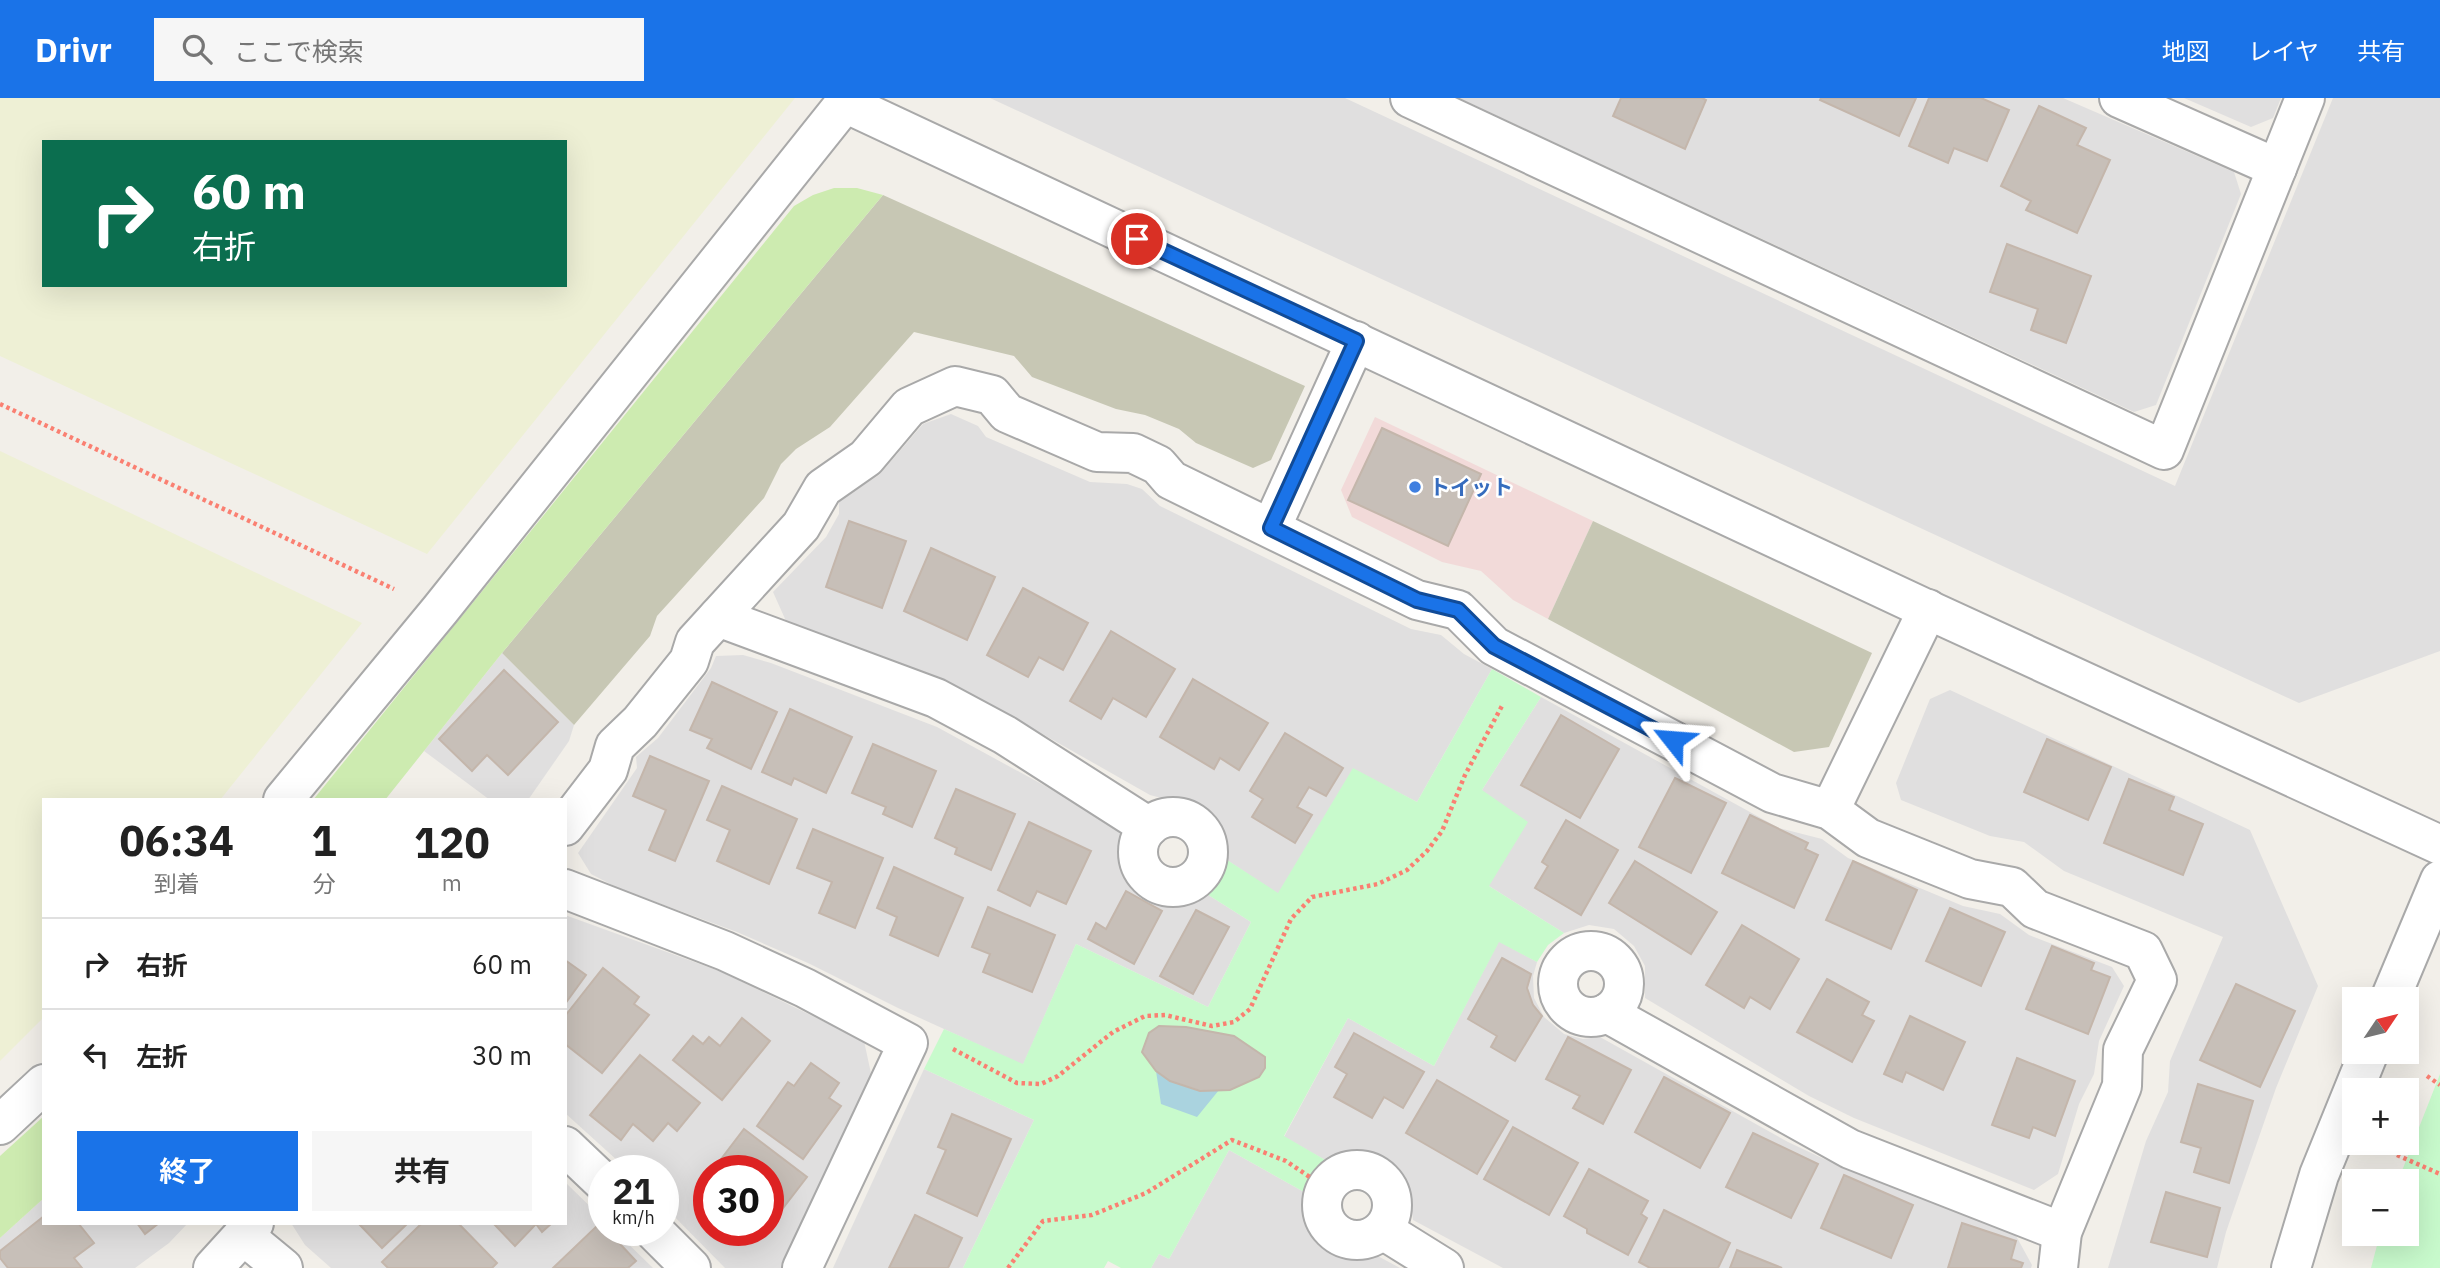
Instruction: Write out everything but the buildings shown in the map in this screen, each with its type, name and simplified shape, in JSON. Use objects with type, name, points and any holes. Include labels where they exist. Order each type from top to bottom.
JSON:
[{"type":"street","points":[[1410,98],[2164,450],[2305,98]]},
{"type":"street","points":[[2119,98],[2277,168]]},
{"type":"street","points":[[285,798],[440,610],[847,101],[1928,609],[2440,845]]},
{"type":"street","points":[[1271,528],[1356,341]]},
{"type":"street","points":[[567,823],[608,770],[615,746],[639,722],[689,661],[695,642],[801,526],[823,488],[866,457],[909,407],[955,386],[992,396],[1007,413],[1097,452],[1133,453],[1158,465],[1171,480],[1417,600],[1458,610],[1494,646],[1772,793],[1830,810],[1868,838],[1970,879],[2012,887],[2035,909],[2143,951],[2157,980],[2123,1050],[2122,1086],[2060,1250],[1850,1149],[1607,1013]]},
{"type":"street","points":[[1830,810],[1928,609]]},
{"type":"street","points":[[718,617],[936,698],[1005,736],[1149,827]]},
{"type":"street","points":[[2395,987],[2440,880]]},
{"type":"street","points":[[567,889],[725,951],[805,988],[908,1043],[802,1268]]},
{"type":"street","points":[[2291,1268],[2319,1175],[2364,1064]]},
{"type":"street","points":[[0,1125],[42,1086]]},
{"type":"street","points":[[567,1148],[588,1168]]},
{"type":"street","points":[[1367,1171],[1377,1177],[1386,1185],[1393,1208],[1383,1230],[1364,1240],[1352,1240],[1332,1230],[1325,1221],[1322,1210],[1326,1188],[1333,1179],[1343,1173],[1367,1171]]},
{"type":"street","points":[[213,1268],[249,1229],[283,1268]]},
{"type":"street","points":[[1383,1230],[1444,1268]]},
{"type":"street","points":[[669,1246],[691,1268]]},
{"type":"path","points":[[0,404],[440,610]]},
{"type":"path","points":[[908,1043],[938,1042],[1017,1083],[1041,1084],[1058,1076],[1113,1032],[1146,1016],[1164,1015],[1212,1026],[1234,1022],[1250,1009],[1291,919],[1312,897],[1378,884],[1407,870],[1427,851],[1442,831],[1465,775],[1525,662]]},
{"type":"path","points":[[2427,1076],[2440,1085]]},
{"type":"path","points":[[1008,1268],[1043,1221],[1092,1215],[1146,1193],[1232,1140],[1286,1161],[1326,1188]]},
{"type":"path","points":[[2397,1155],[2440,1174]]},
{"type":"shaded area","points":[[0,98],[795,98],[427,554],[0,356]]},
{"type":"shaded area","points":[[990,98],[1345,98],[2175,486],[2333,98],[2440,98],[2440,651],[2299,703]]},
{"type":"shaded area","points":[[1459,98],[2063,98],[2234,172],[2241,194],[2156,405],[2134,412]]},
{"type":"shaded area","points":[[2184,98],[2281,98],[2273,118],[2251,127]]},
{"type":"shaded area","points":[[883,195],[1305,386],[1271,460],[1253,468],[1196,443],[1179,429],[1145,415],[1116,409],[1032,377],[1014,356],[914,332],[830,427],[796,449],[781,464],[764,498],[657,616],[650,636],[574,725],[502,653]]},
{"type":"shaded area","points":[[951,414],[978,426],[986,437],[1090,482],[1127,484],[1142,489],[1160,506],[1411,629],[1441,635],[1464,654],[1492,669],[1417,802],[1353,769],[1278,894],[1224,858],[1224,842],[1217,823],[1201,807],[1183,800],[1150,795],[956,688],[786,621],[773,592],[826,537],[839,514],[839,501],[879,475],[923,424]]},
{"type":"shaded area","points":[[1375,417],[1593,521],[1548,619],[1513,600],[1481,571],[1442,562],[1352,517],[1341,490]]},
{"type":"shaded area","points":[[0,451],[362,623],[222,798],[42,798],[42,1019],[0,1061]]},
{"type":"shaded area","points":[[1593,521],[1872,653],[1829,747],[1794,752],[1548,619]]},
{"type":"shaded area","points":[[502,653],[574,725],[569,741],[529,798],[487,798],[424,751]]},
{"type":"shaded area","points":[[743,655],[771,663],[937,727],[1113,823],[1121,835],[1118,850],[1120,862],[1143,896],[1165,902],[1179,901],[1202,891],[1251,922],[1208,1007],[1076,944],[1023,1065],[808,963],[737,932],[618,888],[591,874],[578,853],[637,768],[636,757],[658,738],[711,668],[716,656]]},
{"type":"shaded area","points":[[1950,690],[2250,830],[2318,986],[2276,1088],[2226,1232],[2217,1268],[2108,1268],[2146,1141],[2168,1092],[2170,1061],[2223,937],[2064,871],[2024,842],[1990,836],[1901,800],[1896,783],[1930,699]]},
{"type":"shaded area","points":[[1541,697],[1779,828],[1822,839],[1848,858],[1963,906],[2000,914],[2029,935],[2112,967],[2124,986],[2099,1041],[2094,1074],[2079,1104],[2058,1174],[2034,1190],[1854,1118],[1809,1096],[1645,998],[1645,966],[1634,946],[1614,929],[1589,925],[1564,933],[1489,886],[1482,790]]},
{"type":"shaded area","points":[[567,916],[722,972],[864,1041],[872,1078],[783,1268],[725,1268],[703,1246],[784,1246],[784,1155],[693,1155],[693,1235],[679,1221],[679,1155],[611,1155],[567,1115]]},
{"type":"shaded area","points":[[1499,941],[1537,962],[1533,976],[1534,998],[1544,1017],[1564,1034],[1583,1039],[1600,1037],[1788,1142],[1824,1159],[2015,1234],[2032,1265],[2031,1268],[1503,1268],[1413,1220],[1410,1196],[1403,1178],[1388,1163],[1366,1152],[1344,1153],[1327,1161],[1284,1137],[1348,1018],[1434,1066]]},
{"type":"shaded area","points":[[924,1069],[1034,1120],[963,1268],[833,1268]]},
{"type":"shaded area","points":[[1229,1150],[1304,1192],[1303,1218],[1321,1247],[1341,1258],[1374,1254],[1400,1268],[1151,1268],[1159,1254],[1169,1259]]},
{"type":"shaded area","points":[[567,1184],[588,1204],[588,1246],[630,1246],[653,1268],[331,1268],[305,1245],[292,1225],[567,1225]]},
{"type":"shaded area","points":[[42,1200],[42,1225],[186,1225],[169,1243],[135,1268],[0,1268],[0,1238]]},
{"type":"green space","points":[[834,188],[857,188],[883,195],[502,653],[387,798],[315,798],[794,206],[813,195]]},
{"type":"green space","points":[[1492,669],[1541,697],[1482,790],[1528,822],[1489,886],[1564,933],[1548,945],[1537,962],[1499,942],[1434,1066],[1348,1018],[1284,1136],[1327,1161],[1313,1174],[1304,1192],[1229,1150],[1169,1259],[1159,1254],[1151,1268],[1121,1268],[1108,1261],[1104,1268],[963,1268],[1034,1120],[924,1069],[944,1029],[1023,1064],[1076,944],[1208,1007],[1251,922],[1202,891],[1219,872],[1224,858],[1278,893],[1353,768],[1417,802]]},
{"type":"green space","points":[[2440,1074],[2440,1268],[2371,1268],[2377,1246],[2419,1246],[2419,1169],[2403,1169],[2408,1155],[2419,1155],[2419,1128]]},
{"type":"green space","points":[[42,1118],[42,1200],[0,1238],[0,1156]]},
{"type":"water","points":[[1156,1071],[1186,1086],[1219,1090],[1197,1117],[1161,1104]]},
{"type":"place","name":"トイット","points":[[1415,487]]},
{"type":"route","points":[[1137,239],[1356,341],[1271,528],[1417,600],[1458,610],[1494,646],[1673,740]]}]
